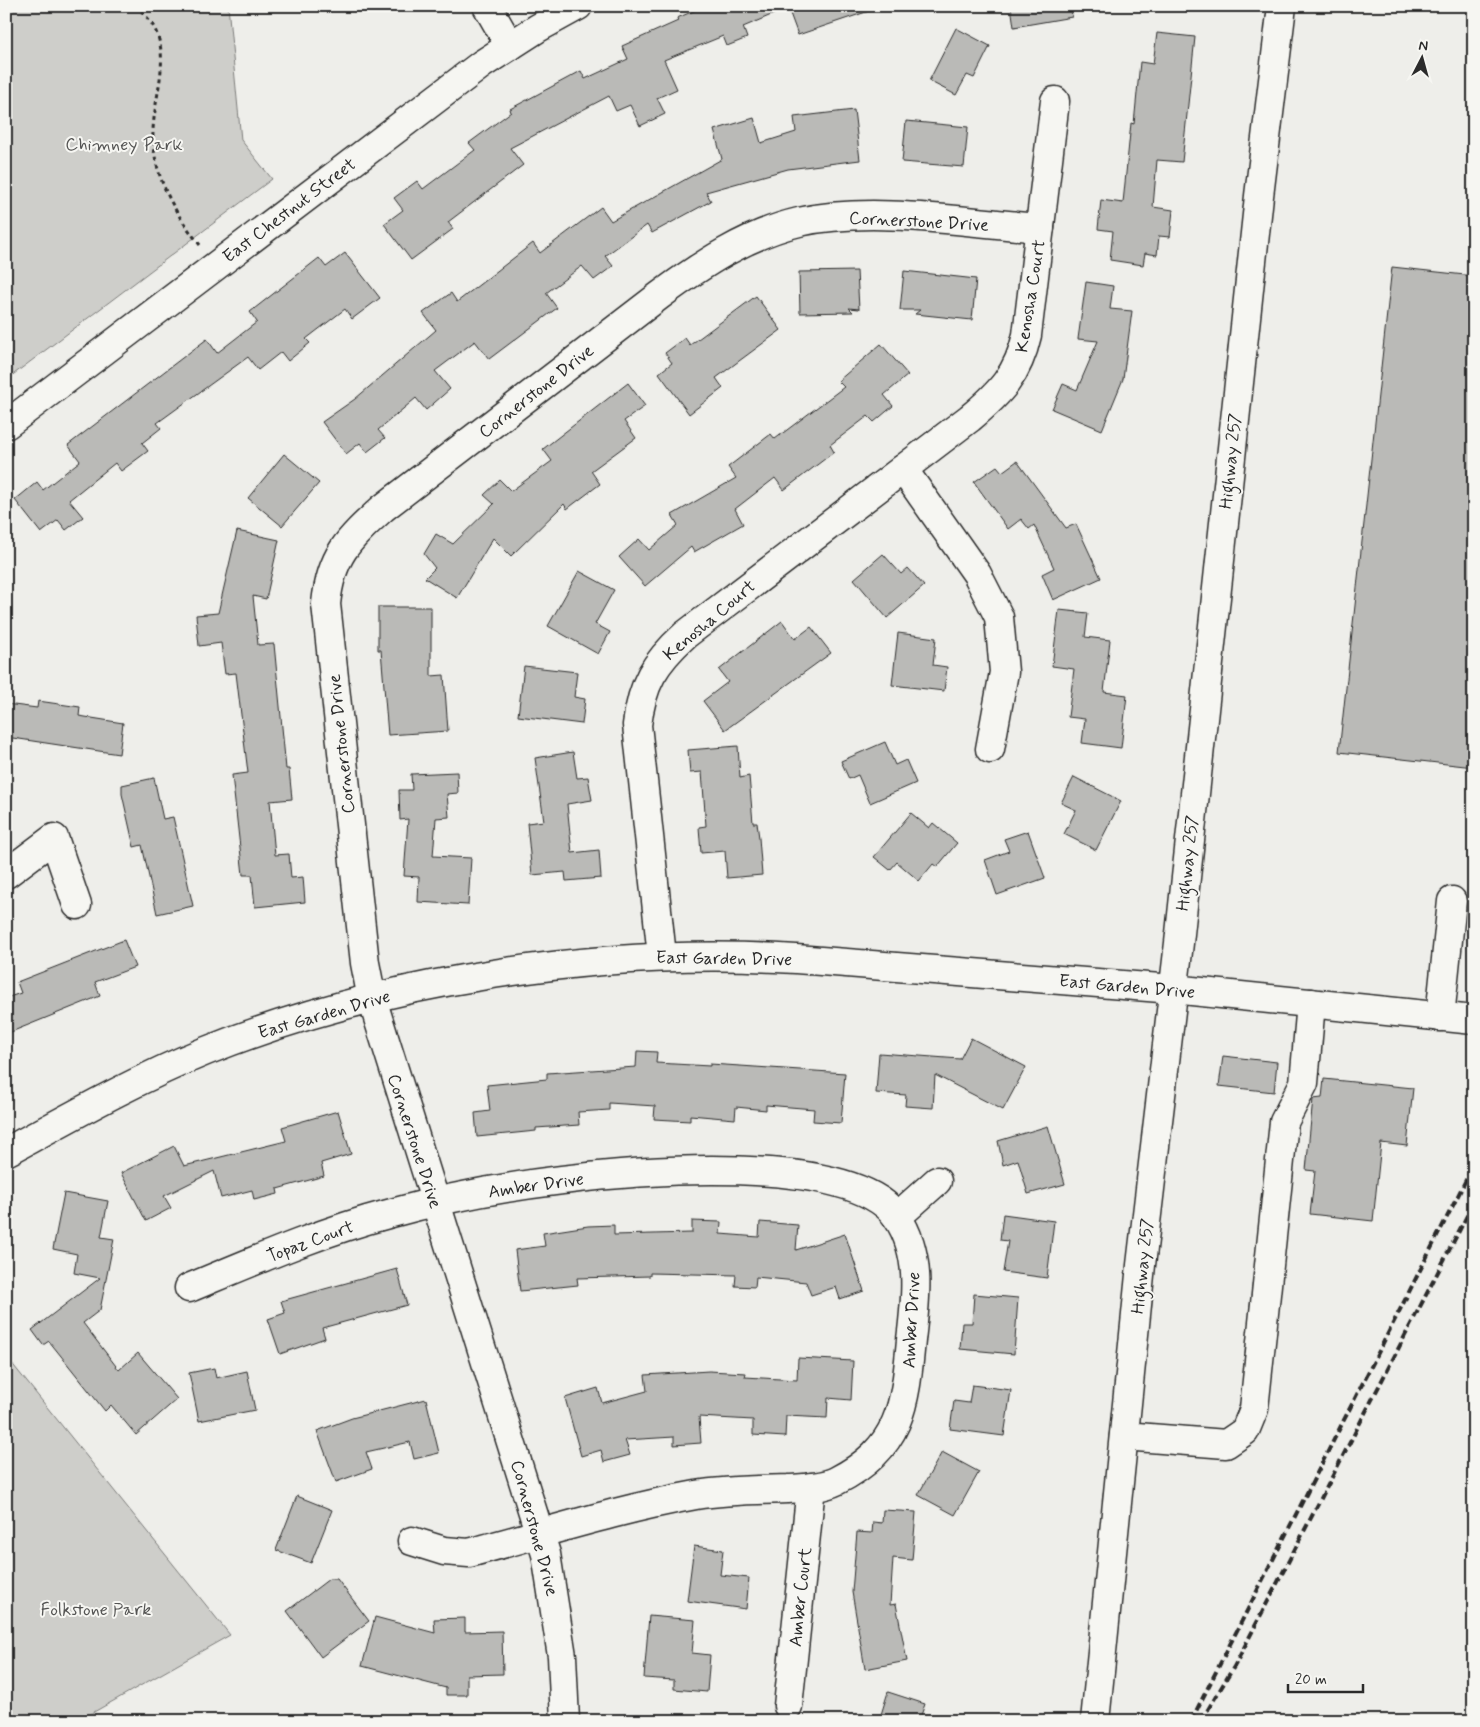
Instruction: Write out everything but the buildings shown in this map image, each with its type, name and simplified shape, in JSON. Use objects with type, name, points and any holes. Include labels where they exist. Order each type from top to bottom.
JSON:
[{"type":"street","points":[[487,6],[510,46]]},
{"type":"street","name":"East Chestnut Street","points":[[6,425],[482,64],[578,6]]},
{"type":"street","name":"Highway 257","points":[[1095,1721],[1124,1436],[1257,216],[1282,6]]},
{"type":"street","name":"Kenosha Court","points":[[662,956],[637,725],[640,698],[650,676],[663,655],[685,636],[970,418],[994,398],[1010,380],[1022,355],[1027,336],[1055,101]]},
{"type":"street","name":"Cornerstone Drive","points":[[565,1721],[562,1656],[555,1603],[540,1534],[434,1202],[372,999],[365,963],[326,604],[328,580],[341,551],[353,535],[384,508],[659,296],[700,266],[742,244],[798,222],[821,218],[894,216],[1040,228]]},
{"type":"street","points":[[903,469],[977,574],[999,617],[1004,672],[990,749]]},
{"type":"street","points":[[6,874],[54,838],[77,905]]},
{"type":"street","points":[[1440,1017],[1452,901]]},
{"type":"street","name":"East Garden Drive","points":[[7,1150],[150,1076],[207,1051],[311,1016],[372,999],[491,976],[662,956],[741,955],[796,958],[1173,990],[1474,1020]]},
{"type":"street","points":[[1124,1436],[1226,1444],[1245,1431],[1254,1409],[1284,1122],[1304,1083],[1311,1003]]},
{"type":"street","name":"Amber Drive","points":[[412,1541],[444,1551],[469,1553],[694,1496],[812,1488],[833,1483],[861,1466],[883,1445],[899,1418],[907,1391],[916,1289],[912,1247],[897,1217],[887,1206],[870,1194],[840,1182],[817,1177],[696,1171],[561,1180],[434,1202]]},
{"type":"street","points":[[897,1217],[937,1181]]},
{"type":"street","name":"Topaz Court","points":[[189,1288],[340,1228],[434,1202]]},
{"type":"street","name":"Amber Court","points":[[788,1706],[812,1488]]},
{"type":"path","points":[[136,6],[152,24],[158,36],[161,52],[153,148],[161,180],[182,220],[216,266]]},
{"type":"green space","name":"Chimney Park","points":[[6,6],[228,6],[241,140],[272,179],[6,380]]},
{"type":"green space","name":"Folkstone Park","points":[[6,1356],[230,1635],[78,1721],[6,1721]]},
{"type":"railway","points":[[1191,1721],[1474,1164]]},
{"type":"railway","points":[[1201,1721],[1235,1665],[1474,1202]]}]
